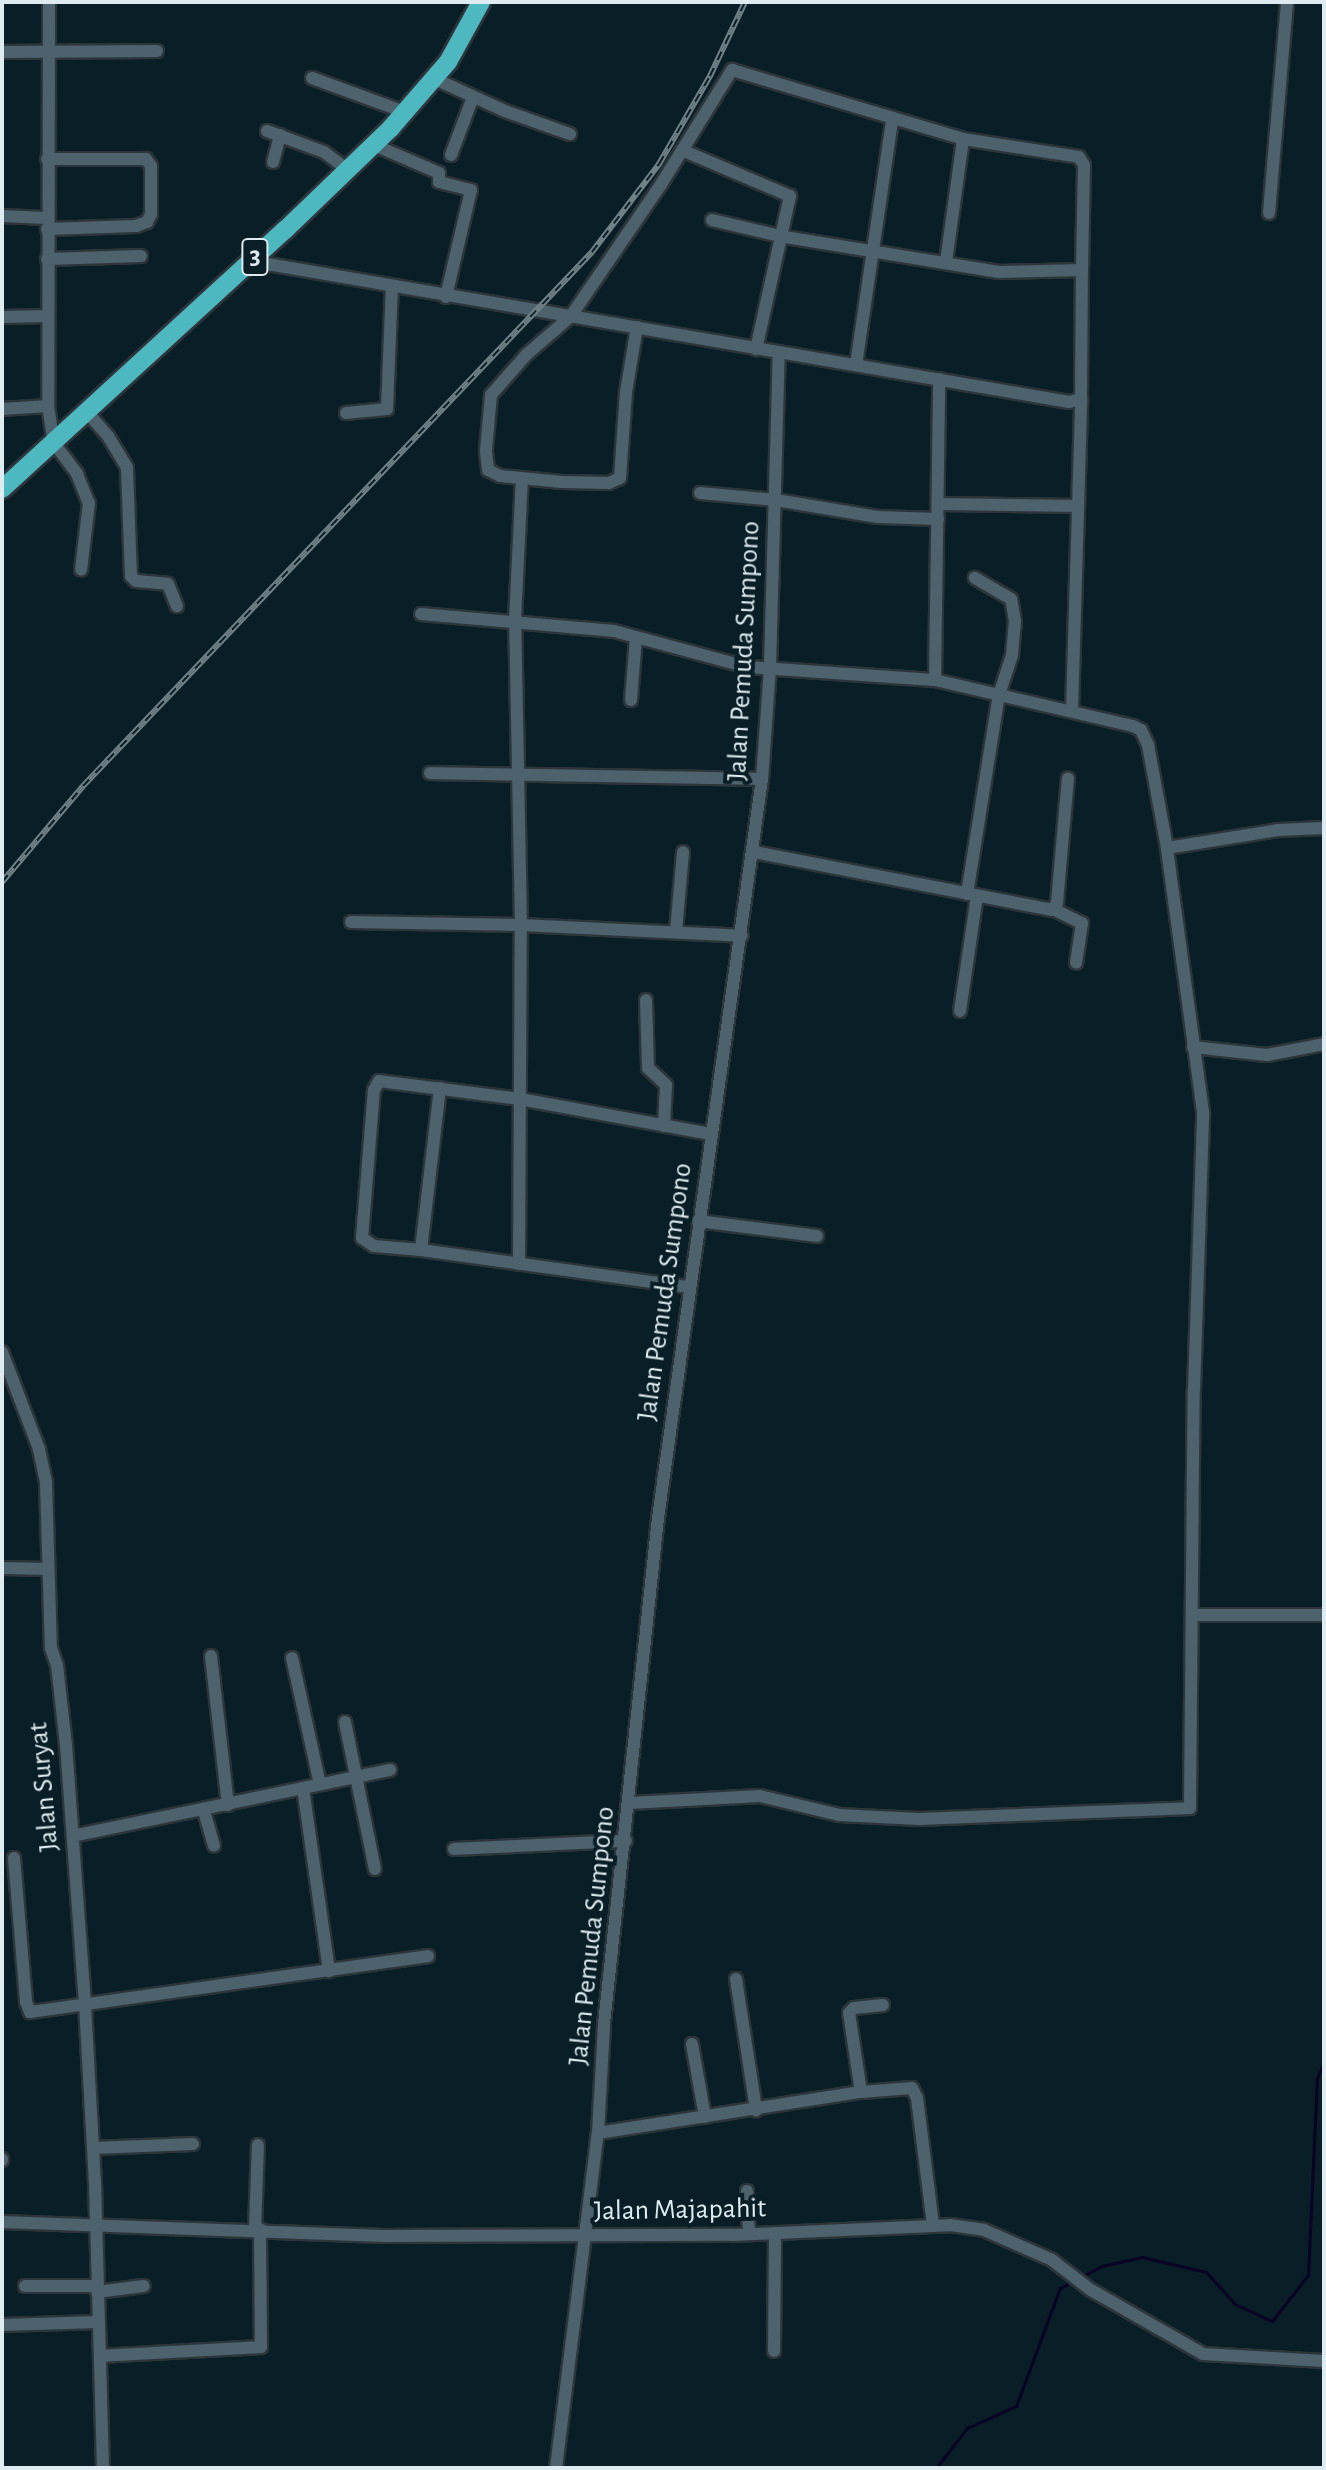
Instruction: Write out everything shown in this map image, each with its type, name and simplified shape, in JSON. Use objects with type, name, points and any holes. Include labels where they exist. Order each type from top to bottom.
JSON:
[{"type":"highway","name":"3","points":[[2,489],[374,145],[435,79],[481,2]]},
{"type":"street","points":[[49,2],[46,223],[48,406],[54,443],[77,474],[89,503],[81,570]]},
{"type":"street","points":[[1269,213],[1287,2]]},
{"type":"street","points":[[2,52],[157,51]]},
{"type":"street","points":[[637,327],[626,392],[620,478],[609,483],[522,478],[495,475],[486,468],[491,395],[526,355],[571,316],[732,70],[892,121],[963,139],[1082,160],[1081,399],[1072,711]]},
{"type":"street","points":[[312,78],[405,112]]},
{"type":"street","points":[[435,79],[570,134]]},
{"type":"street","points":[[451,155],[473,97]]},
{"type":"street","points":[[856,365],[892,121]]},
{"type":"street","points":[[267,131],[324,152],[348,170]]},
{"type":"street","points":[[273,162],[280,135]]},
{"type":"street","points":[[946,262],[963,139]]},
{"type":"street","points":[[374,145],[439,173],[439,182],[471,190],[446,297]]},
{"type":"street","points":[[682,150],[788,193],[791,205],[780,236],[756,349]]},
{"type":"street","points":[[2,216],[46,223],[136,226],[147,222],[151,214],[151,166],[146,159],[47,159]]},
{"type":"street","points":[[712,220],[780,236],[1017,274],[1082,270]]},
{"type":"street","points":[[47,259],[141,256]]},
{"type":"street","points":[[250,261],[1069,402],[1081,399]]},
{"type":"street","points":[[346,413],[387,409],[392,286]]},
{"type":"street","points":[[2,317],[48,316]]},
{"type":"street","name":"Jalan Pemuda Sumpono","points":[[556,2468],[598,2133],[604,2024],[626,1841],[658,1518],[688,1287],[742,936],[762,779],[770,667],[779,353]]},
{"type":"street","points":[[935,680],[939,379]]},
{"type":"street","points":[[2,409],[48,406]]},
{"type":"street","points":[[87,412],[108,436],[127,468],[131,576],[136,581],[168,584],[177,606]]},
{"type":"street","points":[[519,1264],[521,925],[515,620],[522,478]]},
{"type":"street","points":[[700,493],[776,500],[878,517],[938,519]]},
{"type":"street","points":[[939,504],[1077,506]]},
{"type":"street","points":[[960,1011],[999,695],[1012,655],[1014,603],[1004,593],[975,578]]},
{"type":"street","points":[[421,614],[601,629],[747,667],[935,680],[1141,730],[1150,756],[1167,848],[1203,1112],[1194,1390],[1190,1808],[919,1819],[839,1815],[760,1796],[630,1803]]},
{"type":"street","points":[[631,700],[636,637]]},
{"type":"street","points":[[430,773],[520,772],[762,779]]},
{"type":"street","points":[[1053,909],[1057,903],[1068,778]]},
{"type":"street","points":[[1167,848],[1278,830],[1324,828]]},
{"type":"street","points":[[676,931],[683,852]]},
{"type":"street","points":[[754,852],[1053,909],[1082,923],[1076,963]]},
{"type":"street","points":[[351,922],[521,925],[742,936]]},
{"type":"street","points":[[646,1000],[648,1068],[666,1085],[664,1126]]},
{"type":"street","points":[[1193,1047],[1267,1055],[1322,1044]]},
{"type":"street","points":[[688,1287],[374,1246],[362,1238],[374,1090],[383,1080],[520,1099],[711,1134]]},
{"type":"street","points":[[421,1250],[440,1088]]},
{"type":"street","points":[[698,1221],[817,1236]]},
{"type":"street","name":"Jalan Suryat","points":[[2,1352],[44,1465],[51,1648],[57,1665],[85,2005],[93,2148],[103,2468]]},
{"type":"street","points":[[2,1568],[48,1569]]},
{"type":"street","points":[[1194,1615],[1324,1615]]},
{"type":"street","points":[[211,1656],[228,1805]]},
{"type":"street","points":[[292,1658],[320,1784]]},
{"type":"street","points":[[345,1722],[359,1776],[375,1869]]},
{"type":"street","points":[[73,1836],[390,1770]]},
{"type":"street","points":[[303,1788],[329,1971]]},
{"type":"street","points":[[204,1811],[214,1846]]},
{"type":"street","points":[[454,1849],[626,1841]]},
{"type":"street","points":[[14,1858],[27,2009],[34,2013],[428,1956]]},
{"type":"street","points":[[736,1979],[756,2110]]},
{"type":"street","points":[[861,2092],[849,2013],[854,2008],[883,2005]]},
{"type":"street","points":[[692,2044],[705,2117]]},
{"type":"street","points":[[598,2133],[861,2092],[912,2088],[916,2093],[933,2225]]},
{"type":"street","points":[[93,2148],[193,2144]]},
{"type":"street","points":[[100,2356],[261,2347],[258,2145]]},
{"type":"street","points":[[747,2191],[749,2234]]},
{"type":"street","name":"Jalan Majapahit","points":[[2,2222],[384,2236],[749,2234],[933,2225],[984,2230],[1052,2260],[1091,2290],[1203,2354],[1226,2358],[1321,2361]]},
{"type":"street","points":[[774,2351],[775,2233]]},
{"type":"street","points":[[25,2286],[97,2289],[144,2286]]},
{"type":"street","points":[[2,2325],[98,2322]]},
{"type":"waterway","points":[[1081,2277],[1102,2266],[1142,2257],[1206,2272],[1235,2304],[1272,2321],[1308,2275],[1317,2078],[1324,2062]]},
{"type":"waterway","points":[[936,2468],[967,2428],[1016,2406],[1060,2288],[1074,2281]]},
{"type":"railway","points":[[2,882],[83,786],[592,252],[659,164],[710,76],[745,2]]}]
